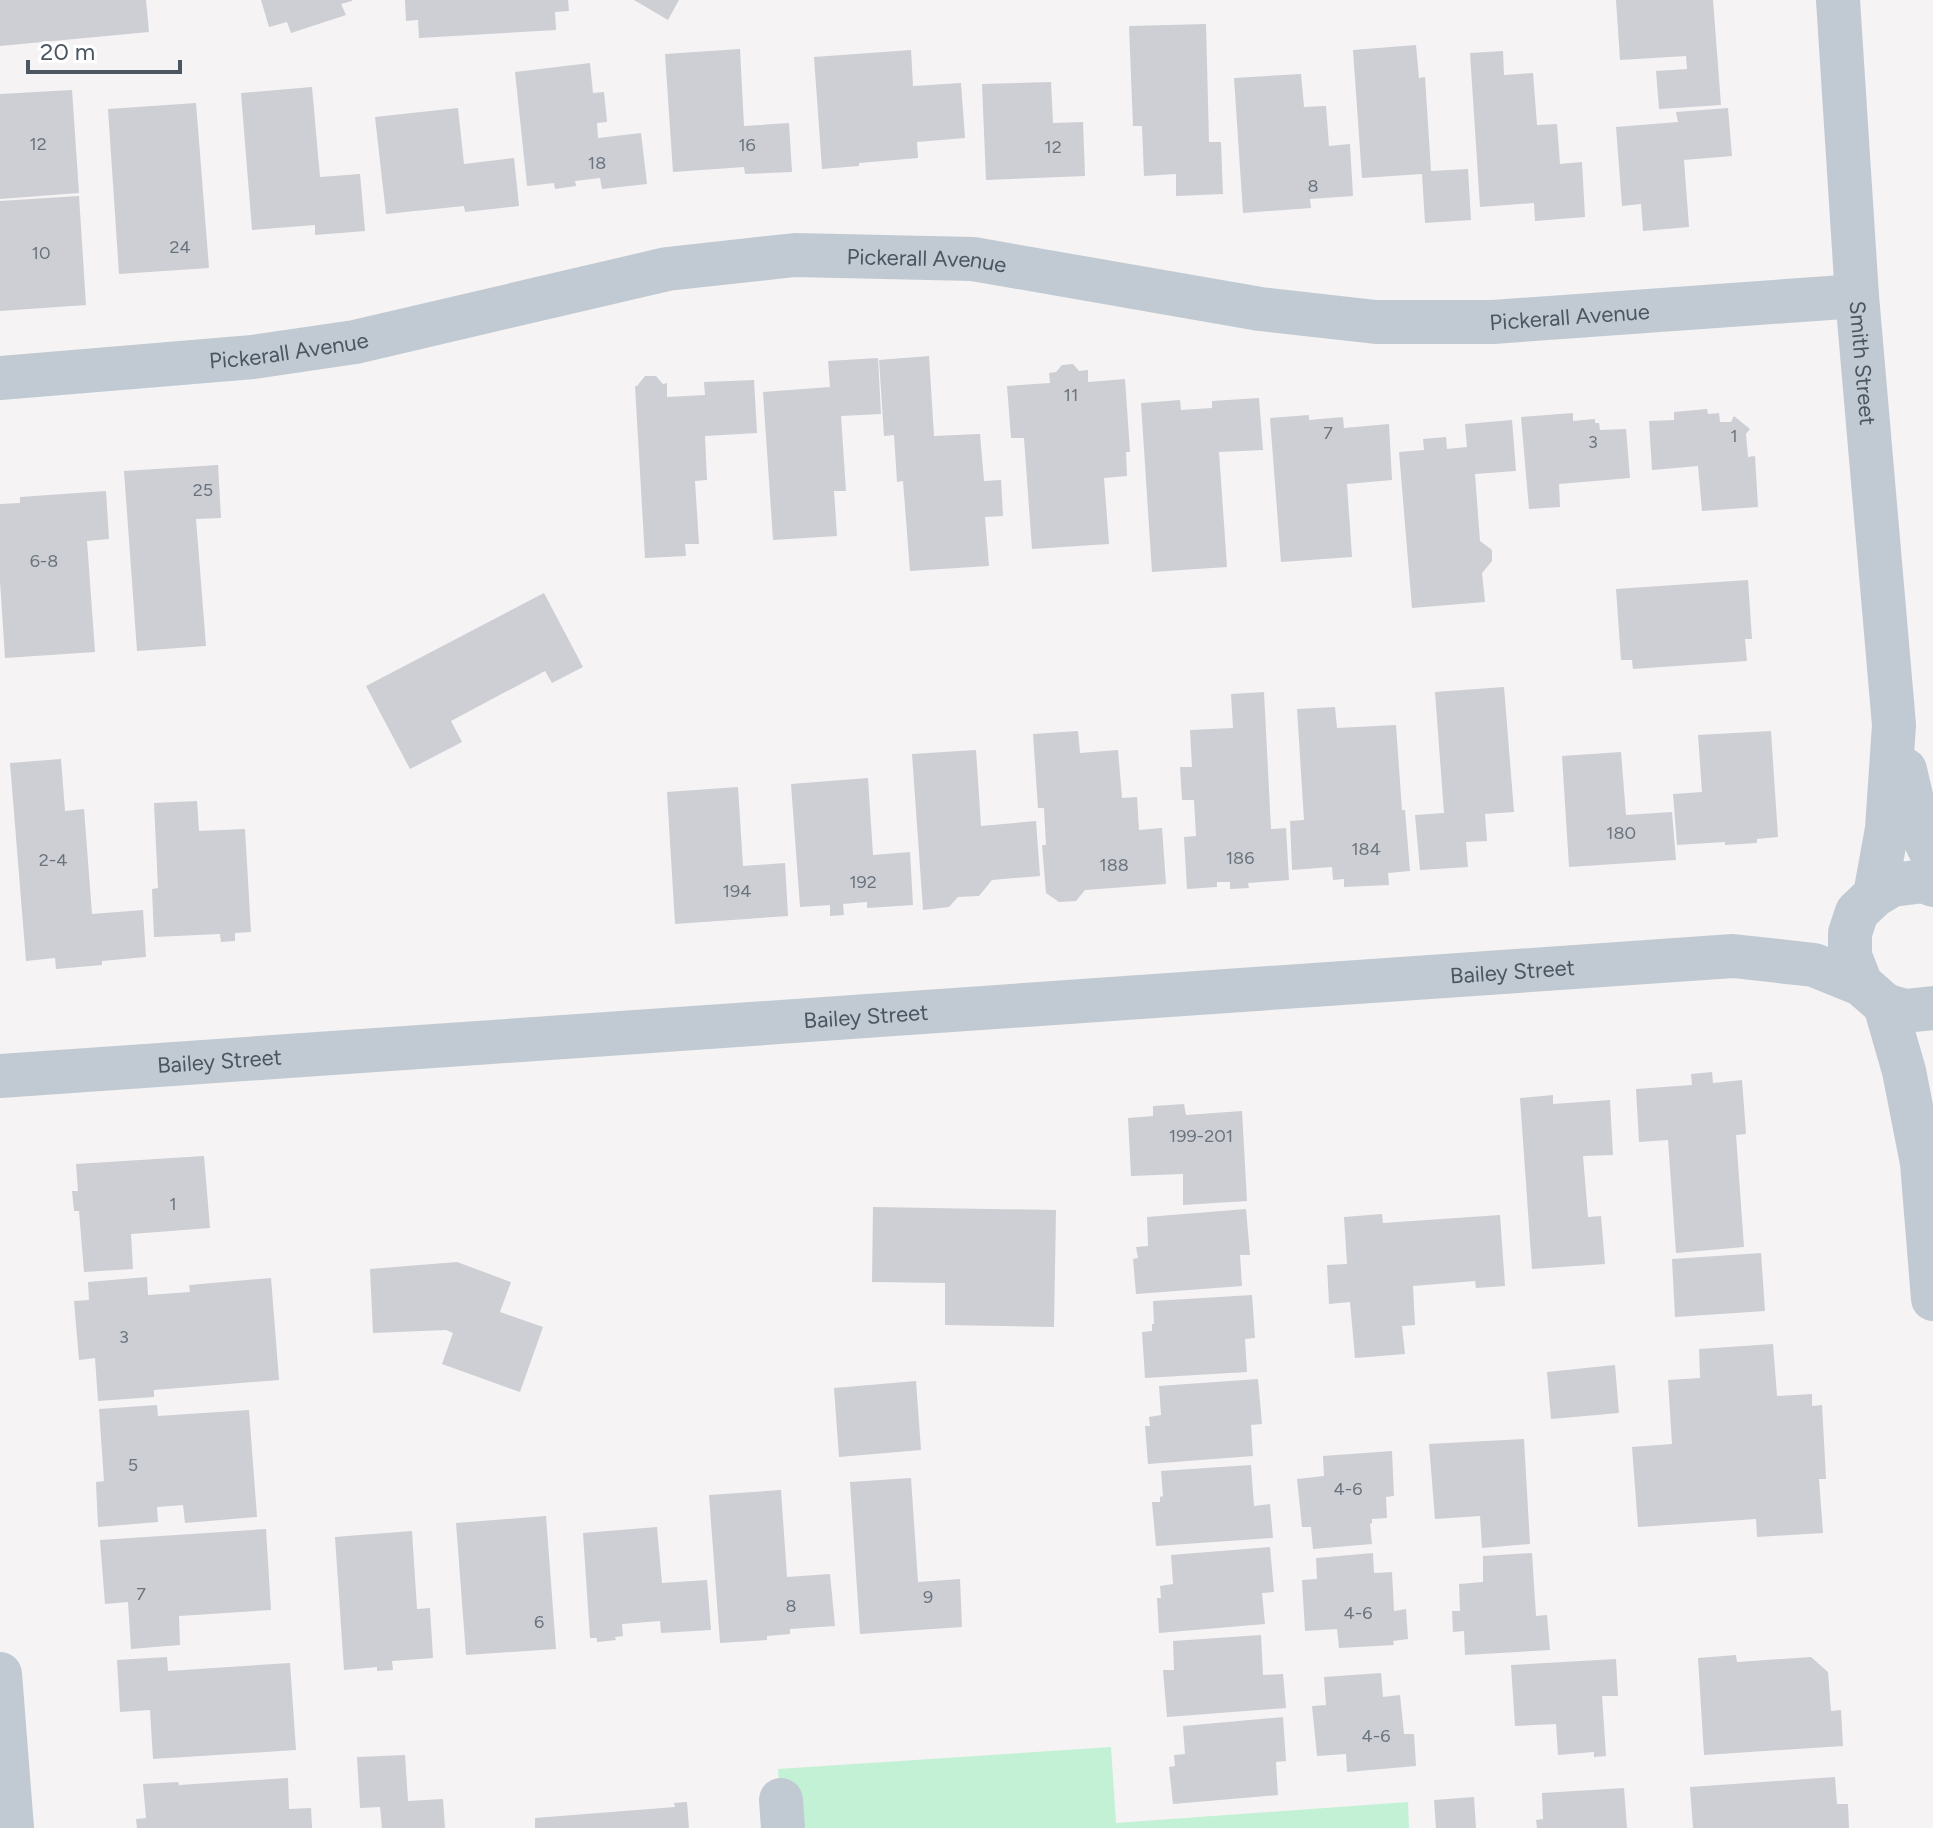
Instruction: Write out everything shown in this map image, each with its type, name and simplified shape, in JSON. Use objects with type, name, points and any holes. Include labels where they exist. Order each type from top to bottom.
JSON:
[{"type":"street","name":"Smith Street","points":[[1838,0],[1857,296],[1894,725],[1918,826],[1933,856]]},
{"type":"street","name":"Pickerall Avenue","points":[[0,378],[253,357],[355,342],[667,269],[795,255],[973,259],[1260,309],[1376,322],[1493,322],[1857,296]]},
{"type":"street","name":"Smith Street","points":[[1866,904],[1887,829],[1894,725]]},
{"type":"street","name":"Bailey Street","points":[[1733,956],[1805,936],[1866,904],[1892,885],[1924,881],[1933,885]]},
{"type":"street","points":[[1866,904],[1850,933],[1850,956],[1873,994],[1904,1071],[1922,1163],[1933,1299]]},
{"type":"street","name":"Bailey Street","points":[[0,1076],[1733,956],[1814,965],[1905,1011],[1933,1008]]},
{"type":"street","points":[[1922,1163],[1933,1065]]},
{"type":"street","points":[[0,1674],[4,1763],[12,1828]]},
{"type":"green space","points":[[1111,1747],[1116,1823],[1408,1802],[1409,1828],[783,1828],[778,1769]]},
{"type":"building","points":[[0,0],[146,0],[149,32],[0,46]]},
{"type":"building","points":[[261,0],[352,1],[341,4],[346,15],[291,33],[287,22],[269,27]]},
{"type":"building","points":[[405,0],[568,0],[569,11],[555,12],[556,30],[419,38],[418,20],[406,21]]},
{"type":"building","points":[[634,0],[679,0],[668,20]]},
{"type":"building","points":[[1616,0],[1713,0],[1721,105],[1659,109],[1656,71],[1687,69],[1686,56],[1620,60]]},
{"type":"building","points":[[1206,24],[1209,142],[1221,142],[1223,194],[1176,196],[1176,174],[1144,176],[1142,126],[1133,126],[1129,26]]},
{"type":"building","points":[[1416,45],[1419,78],[1425,77],[1431,171],[1468,169],[1471,220],[1425,223],[1422,174],[1362,178],[1353,50]]},
{"type":"building","points":[[740,49],[744,126],[789,123],[792,172],[745,174],[744,167],[673,172],[665,54]]},
{"type":"building","points":[[911,50],[913,86],[961,83],[965,138],[917,142],[918,158],[822,169],[814,57]]},
{"type":"building","points":[[1503,51],[1504,75],[1533,73],[1537,125],[1557,124],[1560,164],[1582,162],[1585,217],[1535,221],[1534,203],[1480,207],[1470,53]]},
{"type":"building","points":[[590,63],[593,93],[604,92],[607,122],[597,123],[598,138],[641,133],[647,184],[602,189],[600,178],[575,181],[576,186],[555,189],[554,183],[527,186],[515,72]]},
{"type":"building","points":[[1301,74],[1304,107],[1326,106],[1329,146],[1350,144],[1353,196],[1310,199],[1311,208],[1243,213],[1234,78]]},
{"type":"building","points":[[1051,82],[1053,123],[1083,122],[1085,176],[986,180],[982,84]]},
{"type":"building","points":[[312,87],[320,177],[360,174],[365,231],[315,235],[315,225],[252,230],[241,93]]},
{"type":"building","points":[[72,90],[79,193],[0,199],[0,94]]},
{"type":"building","points":[[196,103],[209,268],[119,274],[108,109]]},
{"type":"building","points":[[458,108],[464,164],[514,158],[519,206],[465,212],[464,206],[386,214],[375,117]]},
{"type":"building","points":[[1728,108],[1732,156],[1684,160],[1689,227],[1643,231],[1641,204],[1622,206],[1616,127],[1678,122],[1676,112]]},
{"type":"building","points":[[79,196],[86,305],[0,311],[0,201]]},
{"type":"building","points":[[929,356],[934,436],[980,434],[984,481],[1001,480],[1003,516],[985,517],[989,566],[910,571],[903,481],[897,482],[894,435],[884,436],[879,360]]},
{"type":"building","points":[[878,358],[881,414],[841,416],[846,491],[834,491],[837,536],[773,540],[763,392],[830,387],[828,361]]},
{"type":"building","points":[[1073,364],[1079,371],[1088,370],[1088,382],[1125,379],[1130,452],[1126,452],[1127,476],[1104,478],[1109,544],[1032,549],[1024,438],[1011,438],[1007,386],[1050,383],[1049,373],[1056,372],[1062,365]]},
{"type":"building","points":[[645,376],[656,376],[663,384],[667,383],[667,397],[705,395],[704,382],[754,380],[757,433],[705,436],[707,480],[695,481],[699,544],[685,544],[686,556],[645,558],[635,386]]},
{"type":"building","points":[[1259,398],[1263,450],[1219,452],[1227,567],[1152,572],[1141,403],[1180,400],[1181,410],[1212,408],[1212,401]]},
{"type":"building","points":[[1707,409],[1708,414],[1719,413],[1720,422],[1731,422],[1734,416],[1750,429],[1746,434],[1748,457],[1755,456],[1758,507],[1702,511],[1698,466],[1652,470],[1649,421],[1674,420],[1674,412]]},
{"type":"building","points":[[1573,413],[1573,421],[1595,419],[1600,430],[1626,429],[1630,478],[1559,484],[1560,507],[1529,509],[1521,417]]},
{"type":"building","points":[[1309,415],[1309,420],[1343,417],[1344,428],[1389,424],[1392,480],[1347,484],[1352,557],[1281,562],[1270,418]]},
{"type":"building","points":[[1512,420],[1516,471],[1475,474],[1480,541],[1492,550],[1492,561],[1482,573],[1485,602],[1412,608],[1399,452],[1424,450],[1423,439],[1446,437],[1447,449],[1467,447],[1465,424]]},
{"type":"building","points":[[218,465],[221,518],[196,519],[206,646],[137,651],[124,471]]},
{"type":"building","points":[[106,491],[109,539],[87,541],[95,652],[5,658],[0,581],[0,504],[20,503],[20,497]]},
{"type":"building","points":[[1748,580],[1752,639],[1745,639],[1747,661],[1633,669],[1632,660],[1621,660],[1616,589]]},
{"type":"building","points":[[544,593],[583,667],[552,683],[545,671],[451,721],[462,742],[410,769],[366,686]]},
{"type":"building","points":[[1504,687],[1514,812],[1485,814],[1487,841],[1466,842],[1468,867],[1420,870],[1415,815],[1444,813],[1435,692]]},
{"type":"building","points":[[1264,692],[1271,829],[1286,828],[1289,880],[1248,883],[1249,888],[1230,889],[1230,882],[1217,882],[1217,887],[1187,889],[1184,837],[1196,836],[1194,800],[1182,800],[1180,767],[1192,767],[1190,730],[1233,728],[1231,694]]},
{"type":"building","points":[[1335,707],[1337,728],[1396,725],[1410,871],[1388,873],[1389,885],[1344,887],[1344,879],[1333,880],[1332,867],[1292,870],[1290,821],[1304,820],[1297,709]]},
{"type":"building","points":[[1078,731],[1080,753],[1118,750],[1122,798],[1137,797],[1139,830],[1162,828],[1166,884],[1085,890],[1076,901],[1059,902],[1046,893],[1042,845],[1046,845],[1044,808],[1038,808],[1033,734]]},
{"type":"building","points":[[1771,731],[1778,837],[1757,839],[1757,843],[1677,845],[1673,794],[1702,792],[1698,735]]},
{"type":"building","points":[[976,750],[981,826],[1036,821],[1040,876],[992,880],[979,896],[958,897],[949,907],[923,910],[912,754]]},
{"type":"building","points":[[1621,752],[1626,815],[1672,812],[1676,860],[1569,867],[1562,756]]},
{"type":"building","points":[[61,759],[65,811],[84,809],[92,914],[143,910],[146,957],[56,969],[55,958],[26,961],[10,763]]},
{"type":"building","points":[[868,778],[873,855],[910,852],[913,905],[867,908],[867,902],[843,904],[844,915],[830,916],[830,905],[800,907],[791,784]]},
{"type":"building","points":[[738,787],[743,866],[785,863],[788,916],[675,924],[667,792]]},
{"type":"building","points":[[197,801],[199,831],[245,829],[251,932],[235,933],[235,941],[221,942],[220,934],[154,937],[152,889],[158,888],[154,803]]},
{"type":"building","points":[[1712,1072],[1713,1083],[1742,1080],[1746,1134],[1736,1135],[1744,1247],[1676,1253],[1668,1140],[1639,1142],[1636,1089],[1692,1085],[1691,1074]]},
{"type":"building","points":[[1553,1095],[1553,1104],[1610,1100],[1613,1155],[1583,1156],[1588,1217],[1601,1216],[1605,1264],[1532,1269],[1520,1098]]},
{"type":"building","points":[[1184,1104],[1186,1115],[1242,1111],[1247,1201],[1183,1205],[1183,1174],[1131,1176],[1128,1118],[1153,1116],[1153,1106]]},
{"type":"building","points":[[204,1156],[210,1228],[131,1234],[133,1269],[84,1272],[79,1211],[74,1211],[72,1191],[78,1191],[76,1164]]},
{"type":"building","points":[[873,1207],[1056,1210],[1054,1327],[945,1325],[945,1283],[872,1282]]},
{"type":"building","points":[[1246,1209],[1250,1255],[1240,1255],[1242,1286],[1136,1294],[1133,1259],[1138,1258],[1136,1247],[1148,1246],[1147,1217]]},
{"type":"building","points":[[1382,1214],[1383,1223],[1500,1215],[1505,1286],[1476,1288],[1475,1281],[1413,1286],[1415,1325],[1402,1326],[1405,1354],[1355,1358],[1350,1302],[1329,1304],[1327,1265],[1347,1264],[1344,1217]]},
{"type":"building","points":[[1761,1253],[1765,1311],[1675,1317],[1672,1259]]},
{"type":"building","points":[[457,1262],[511,1282],[500,1312],[543,1327],[520,1392],[442,1364],[453,1333],[446,1330],[373,1333],[370,1269]]},
{"type":"building","points":[[147,1277],[148,1295],[190,1292],[189,1285],[271,1278],[279,1380],[154,1390],[154,1397],[98,1401],[95,1358],[79,1360],[74,1301],[89,1300],[88,1282]]},
{"type":"building","points":[[1252,1295],[1255,1338],[1245,1339],[1247,1372],[1145,1378],[1142,1332],[1152,1331],[1153,1301]]},
{"type":"building","points":[[1773,1344],[1777,1396],[1812,1394],[1812,1406],[1822,1405],[1826,1479],[1819,1479],[1823,1533],[1757,1537],[1756,1519],[1638,1527],[1632,1447],[1672,1444],[1668,1380],[1700,1378],[1699,1349]]},
{"type":"building","points":[[1615,1365],[1619,1413],[1551,1419],[1547,1372]]},
{"type":"building","points":[[1258,1379],[1262,1424],[1251,1425],[1253,1456],[1148,1464],[1145,1426],[1150,1426],[1149,1417],[1161,1415],[1159,1386]]},
{"type":"building","points":[[916,1381],[921,1450],[839,1457],[834,1388]]},
{"type":"building","points":[[157,1405],[158,1416],[249,1410],[257,1517],[185,1523],[183,1505],[157,1507],[158,1522],[98,1527],[96,1482],[104,1481],[99,1409]]},
{"type":"building","points":[[1524,1439],[1530,1544],[1482,1548],[1480,1516],[1435,1519],[1429,1444]]},
{"type":"building","points":[[1392,1451],[1394,1496],[1386,1497],[1387,1518],[1372,1519],[1372,1544],[1313,1549],[1311,1527],[1302,1527],[1297,1479],[1324,1476],[1323,1456]]},
{"type":"building","points":[[1251,1465],[1254,1506],[1270,1504],[1273,1538],[1156,1546],[1152,1502],[1160,1502],[1163,1496],[1161,1471]]},
{"type":"building","points":[[911,1478],[918,1582],[960,1579],[962,1627],[860,1634],[850,1482]]},
{"type":"building","points":[[781,1490],[787,1577],[830,1574],[835,1626],[790,1629],[790,1634],[767,1636],[767,1640],[720,1643],[709,1495]]},
{"type":"building","points":[[546,1516],[556,1649],[466,1655],[456,1523]]},
{"type":"building","points":[[657,1527],[662,1583],[707,1580],[711,1630],[661,1633],[660,1621],[622,1624],[623,1636],[597,1642],[597,1638],[590,1638],[583,1533]]},
{"type":"building","points":[[266,1529],[271,1610],[179,1616],[180,1645],[131,1649],[128,1602],[105,1604],[100,1540]]},
{"type":"building","points":[[412,1531],[417,1609],[430,1608],[433,1658],[392,1661],[393,1670],[377,1671],[377,1667],[344,1670],[335,1537]]},
{"type":"building","points":[[1270,1547],[1274,1592],[1262,1593],[1265,1624],[1159,1633],[1157,1598],[1161,1598],[1160,1586],[1173,1584],[1171,1555]]},
{"type":"building","points":[[1373,1553],[1374,1573],[1392,1572],[1394,1611],[1406,1609],[1408,1639],[1393,1641],[1394,1645],[1339,1648],[1337,1629],[1305,1631],[1302,1580],[1317,1579],[1316,1558]]},
{"type":"building","points":[[1532,1553],[1536,1616],[1547,1615],[1550,1650],[1465,1655],[1464,1631],[1453,1632],[1452,1611],[1460,1611],[1459,1584],[1483,1582],[1483,1556]]},
{"type":"building","points":[[1261,1635],[1263,1675],[1283,1674],[1286,1708],[1167,1717],[1163,1670],[1174,1670],[1173,1641]]},
{"type":"building","points":[[1736,1655],[1737,1662],[1811,1657],[1828,1672],[1831,1711],[1841,1710],[1843,1746],[1704,1755],[1698,1658]]},
{"type":"building","points":[[167,1657],[168,1671],[290,1663],[296,1750],[153,1759],[150,1710],[120,1712],[117,1660]]},
{"type":"building","points":[[1616,1659],[1618,1696],[1602,1696],[1606,1756],[1594,1757],[1594,1752],[1558,1755],[1556,1724],[1515,1726],[1511,1665]]},
{"type":"building","points":[[1381,1673],[1383,1697],[1400,1695],[1404,1734],[1414,1734],[1416,1766],[1347,1772],[1346,1754],[1317,1756],[1312,1706],[1326,1705],[1324,1677]]},
{"type":"building","points":[[1283,1717],[1286,1761],[1276,1762],[1278,1795],[1173,1804],[1169,1767],[1175,1766],[1174,1755],[1185,1754],[1183,1726]]},
{"type":"building","points":[[405,1755],[408,1801],[443,1799],[445,1828],[382,1828],[380,1807],[360,1808],[357,1757]]},
{"type":"building","points":[[1835,1777],[1837,1804],[1848,1804],[1849,1828],[1693,1828],[1690,1787]]},
{"type":"building","points":[[288,1778],[289,1809],[311,1808],[312,1828],[137,1828],[136,1819],[146,1818],[143,1784],[178,1782],[179,1785]]},
{"type":"building","points":[[1624,1788],[1627,1828],[1537,1828],[1536,1820],[1543,1819],[1542,1793]]},
{"type":"building","points":[[1474,1797],[1476,1828],[1436,1828],[1434,1800]]},
{"type":"building","points":[[687,1802],[689,1828],[535,1828],[535,1818],[675,1807],[674,1803]]}]
